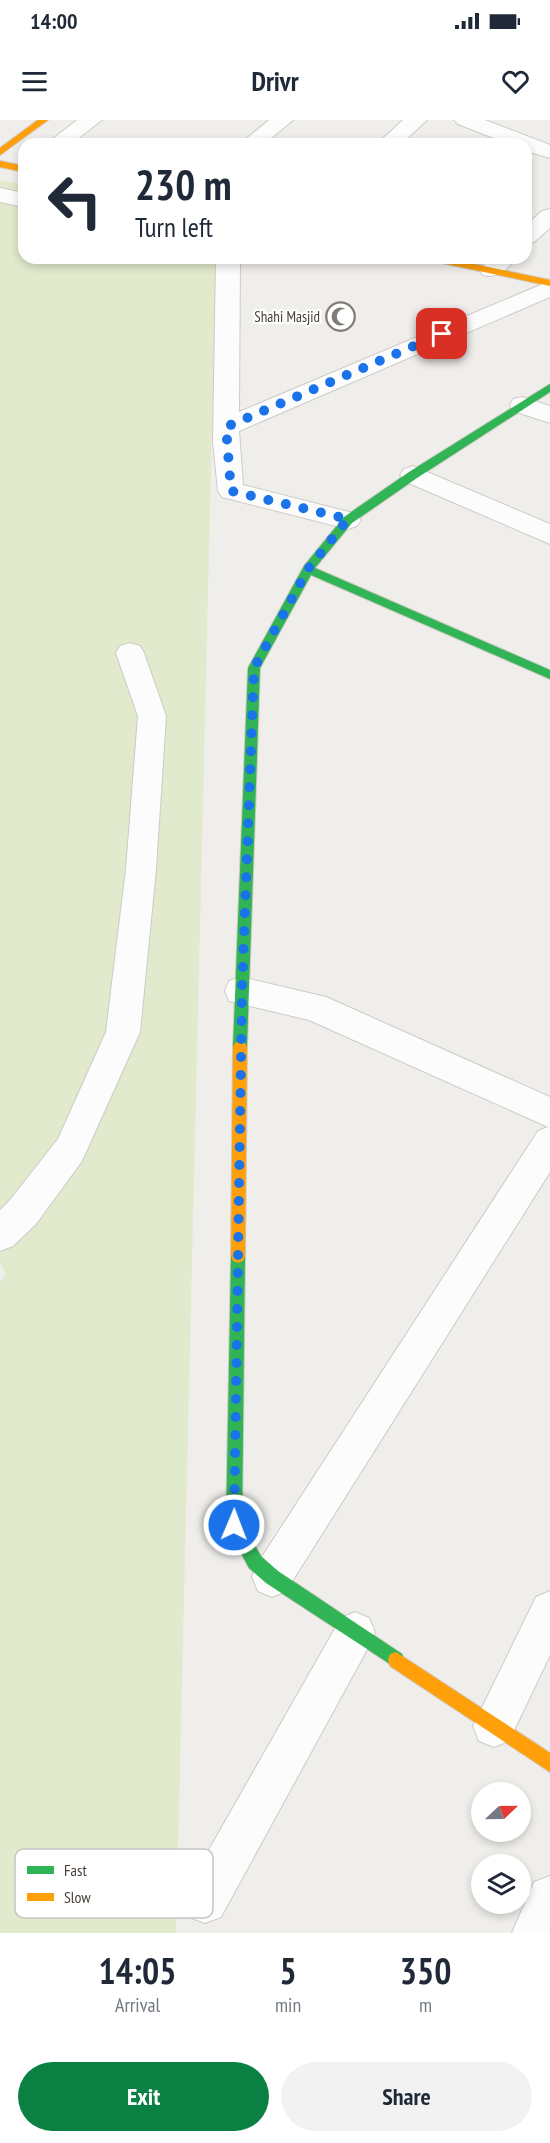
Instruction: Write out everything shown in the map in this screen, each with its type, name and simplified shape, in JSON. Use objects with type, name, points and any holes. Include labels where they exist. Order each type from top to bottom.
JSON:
[{"type":"street","points":[[19,138],[44,120]]},
{"type":"street","points":[[66,138],[91,120]]},
{"type":"street","points":[[259,138],[282,120]]},
{"type":"street","points":[[395,138],[416,120]]},
{"type":"street","points":[[465,120],[504,138]]},
{"type":"street","points":[[514,138],[534,120]]},
{"type":"street","points":[[0,152],[18,139]]},
{"type":"street","points":[[532,147],[550,152]]},
{"type":"street","points":[[0,164],[18,167]]},
{"type":"street","points":[[0,195],[18,200]]},
{"type":"street","points":[[532,232],[550,216]]},
{"type":"street","points":[[228,264],[226,427],[231,491],[348,519]]},
{"type":"street","points":[[497,264],[550,286]]},
{"type":"street","points":[[226,427],[550,286]]},
{"type":"street","points":[[550,387],[412,475],[348,519],[308,569],[254,668],[242,991],[234,1525],[255,1562],[272,1577],[550,1763]]},
{"type":"street","points":[[522,405],[550,415]]},
{"type":"street","points":[[412,475],[550,535]]},
{"type":"street","points":[[308,569],[550,675]]},
{"type":"street","points":[[0,1234],[24,1212],[70,1150],[123,1032],[141,869],[152,716],[130,653]]},
{"type":"street","points":[[242,991],[314,1007],[550,1113]]},
{"type":"street","points":[[272,1577],[550,1142]]},
{"type":"street","points":[[494,1726],[550,1611]]},
{"type":"street","points":[[213,1887],[355,1632]]},
{"type":"street","points":[[534,1933],[550,1898]]},
{"type":"green space","points":[[0,180],[18,184],[18,264],[216,264],[178,1849],[15,1849],[15,1918],[176,1918],[176,1933],[0,1933],[0,1282],[6,1274],[0,1263]]},
{"type":"traffic: fast","points":[[240,1047],[254,668],[308,569],[348,520],[413,475],[550,387]]},
{"type":"traffic: fast","points":[[308,569],[550,675]]},
{"type":"traffic: fast","points":[[238,1256],[234,1525],[255,1562],[272,1577],[396,1660]]},
{"type":"traffic: slow","points":[[19,138],[44,120]]},
{"type":"traffic: slow","points":[[0,152],[18,139]]},
{"type":"traffic: slow","points":[[0,164],[18,168]]},
{"type":"traffic: slow","points":[[460,264],[550,283]]},
{"type":"traffic: slow","points":[[238,1256],[240,1047]]},
{"type":"traffic: slow","points":[[396,1660],[550,1763]]},
{"type":"place","name":"Shahi Masjid","points":[[341,316]]},
{"type":"route","points":[[234,1525],[242,991],[254,668],[308,569],[348,519],[231,491],[226,427],[442,334]]}]
